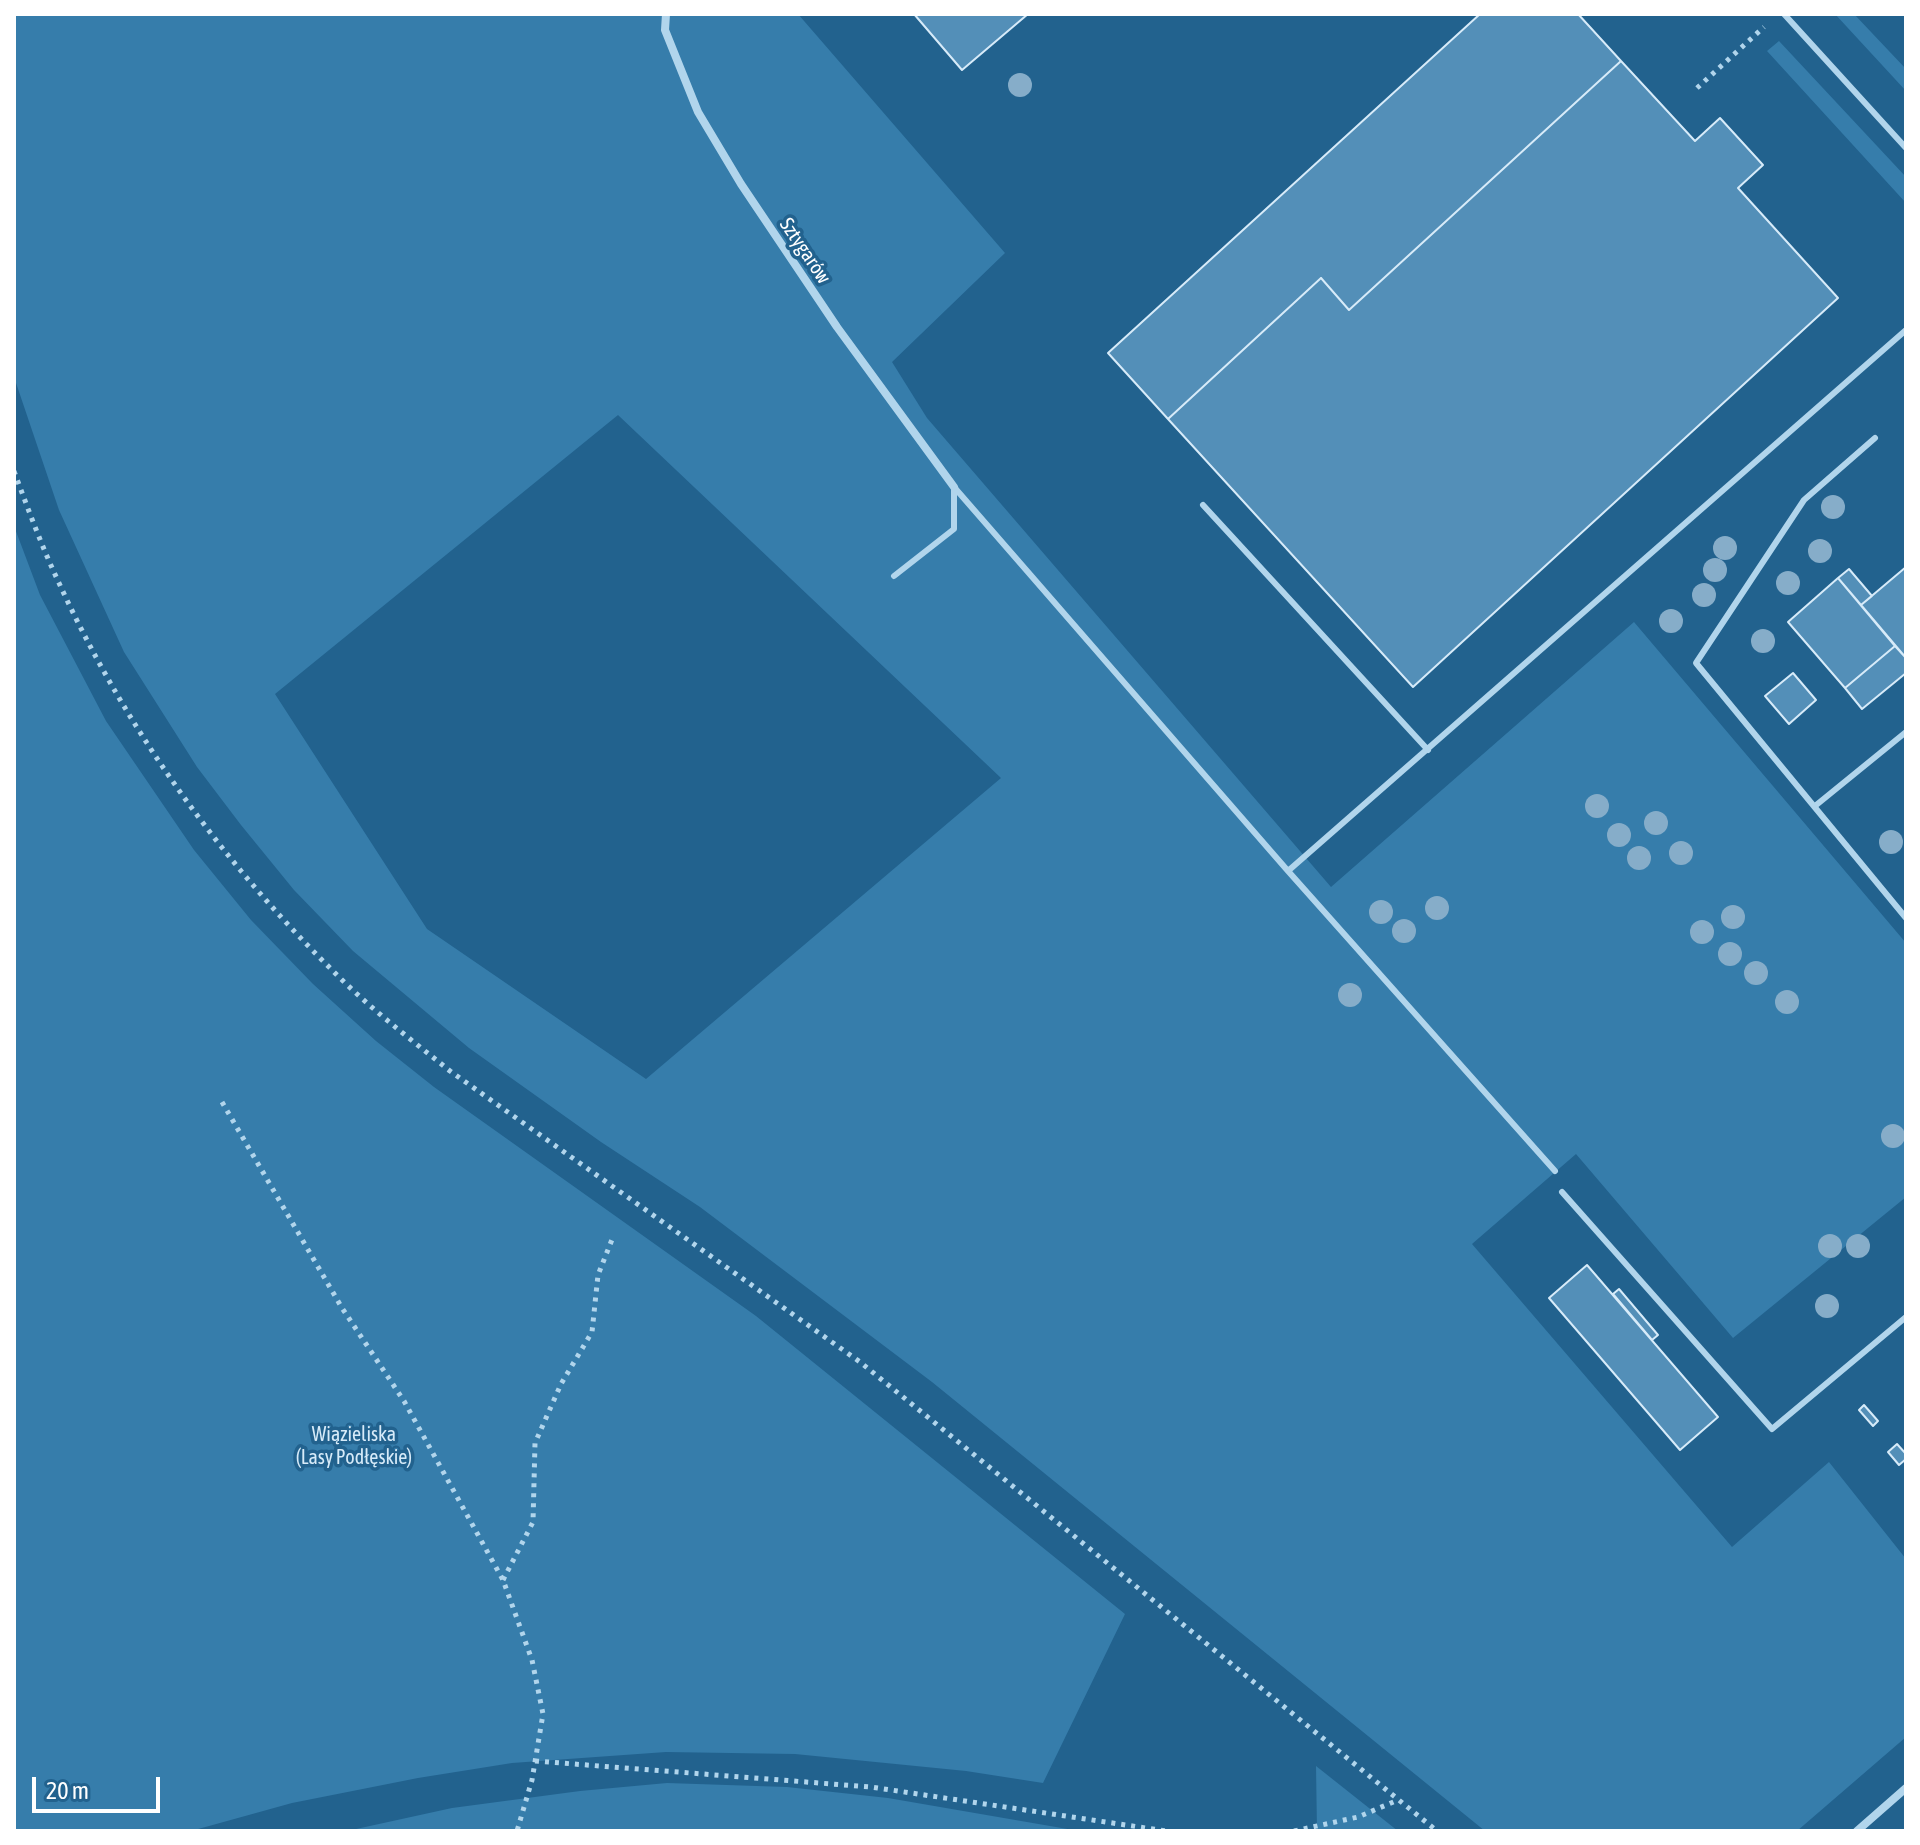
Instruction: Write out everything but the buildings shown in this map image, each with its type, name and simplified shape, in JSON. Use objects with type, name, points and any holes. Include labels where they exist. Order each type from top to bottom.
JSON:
[{"type":"street","name":"Sztygarów","points":[[666,14],[665,30],[698,112],[741,184],[837,327],[954,487]]},
{"type":"street","points":[[1857,1831],[1906,1788]]},
{"type":"lane","points":[[1784,14],[1906,148]]},
{"type":"lane","points":[[1288,871],[1906,330]]},
{"type":"lane","points":[[1875,438],[1804,500],[1696,663],[1906,918]]},
{"type":"lane","points":[[894,576],[954,529],[954,487]]},
{"type":"lane","points":[[954,487],[1288,871],[1555,1171]]},
{"type":"lane","points":[[1203,505],[1428,750]]},
{"type":"lane","points":[[1815,806],[1906,732]]},
{"type":"lane","points":[[1562,1192],[1772,1429],[1906,1317]]},
{"type":"path","points":[[1697,88],[1767,24]]},
{"type":"path","points":[[14,471],[59,583],[130,719],[221,847],[270,905],[332,970],[450,1071],[860,1362],[1437,1831]]},
{"type":"path","points":[[222,1102],[342,1308],[404,1401],[503,1580],[532,1660],[543,1714],[532,1780],[517,1831]]},
{"type":"path","points":[[503,1580],[533,1522],[535,1443],[561,1384],[592,1332],[598,1275],[613,1237]]},
{"type":"path","points":[[535,1761],[871,1787],[1166,1831]]},
{"type":"path","points":[[1294,1831],[1358,1817],[1398,1800]]},
{"type":"green space","points":[[14,14],[798,14],[1005,253],[892,362],[927,418],[1331,887],[1634,622],[1906,943],[1906,1197],[1733,1338],[1576,1154],[1472,1244],[1732,1547],[1829,1462],[1906,1559],[1906,1737],[1797,1831],[1485,1831],[932,1382],[700,1207],[601,1142],[469,1048],[353,951],[294,890],[241,825],[197,767],[124,652],[59,510],[14,377]],"holes":[[[618,415],[1001,778],[646,1079],[427,929],[275,694]]]},
{"type":"green space","points":[[1835,14],[1854,14],[1906,69],[1906,91]]},
{"type":"green space","points":[[1779,41],[1906,177],[1906,203],[1767,51]]},
{"type":"green space","name":"Wiązieliska (Lasy Podłęskie)","points":[[14,526],[40,595],[106,721],[194,850],[251,920],[313,984],[376,1041],[434,1087],[756,1316],[1125,1614],[1043,1783],[966,1771],[795,1754],[666,1752],[512,1763],[418,1778],[292,1803],[191,1831],[14,1831]]},
{"type":"green space","points":[[1316,1766],[1398,1831],[1317,1831]]},
{"type":"green space","points":[[667,1783],[787,1787],[888,1798],[1079,1831],[347,1831],[452,1808]]}]
